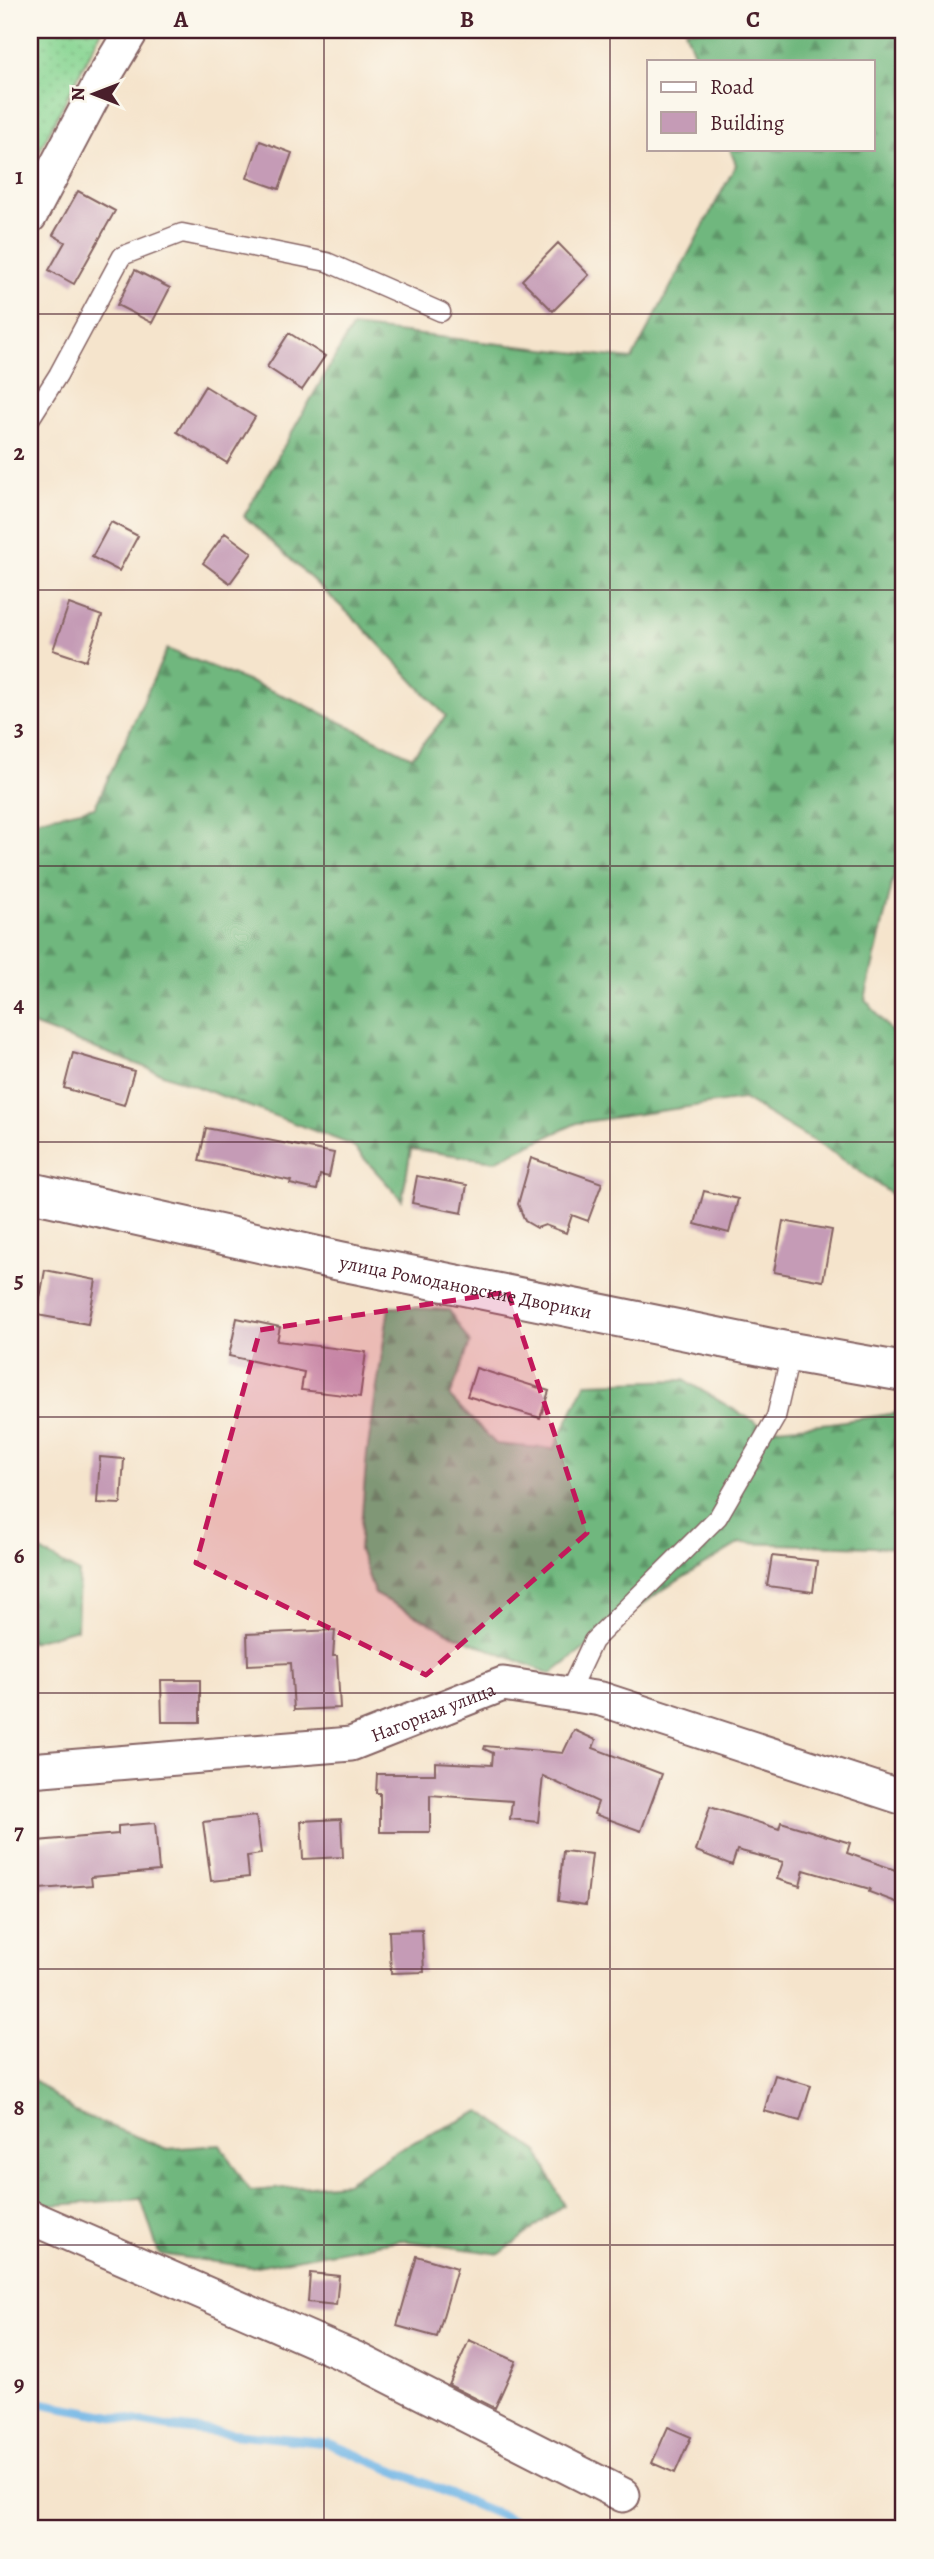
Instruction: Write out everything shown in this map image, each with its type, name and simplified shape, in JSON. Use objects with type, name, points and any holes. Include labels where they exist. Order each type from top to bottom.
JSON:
[{"type":"street","points":[[30,216],[99,85],[132,30]]},
{"type":"street","name":"улица Ромодановские Дворики","points":[[30,1192],[340,1261],[792,1353],[904,1372]]},
{"type":"street","name":"Нагорная улица","points":[[30,1770],[351,1744],[503,1684],[601,1699],[904,1798]]},
{"type":"street","points":[[30,2217],[356,2359],[623,2495]]},
{"type":"lane","points":[[30,419],[58,375],[122,256],[182,233],[327,262],[441,312]]},
{"type":"lane","points":[[568,1694],[593,1641],[718,1517],[776,1417],[792,1353]]},
{"type":"highlighted area","points":[[508,1292],[587,1533],[426,1675],[196,1563],[260,1330]]},
{"type":"green space","points":[[30,30],[102,30],[30,169]]},
{"type":"green space","points":[[685,30],[904,30],[904,834],[865,999],[904,1047],[904,1203],[835,1154],[743,1099],[577,1123],[495,1161],[411,1149],[402,1200],[352,1145],[30,1024],[30,821],[95,807],[167,649],[297,701],[412,757],[446,716],[363,627],[244,516],[352,327],[632,359],[736,165],[730,150],[874,150],[874,60],[697,60]]},
{"type":"green space","points":[[389,1307],[449,1310],[470,1343],[450,1397],[496,1444],[554,1449],[586,1383],[684,1380],[767,1429],[904,1412],[904,1548],[740,1543],[658,1593],[551,1674],[453,1635],[375,1594],[359,1550],[367,1453]]},
{"type":"green space","points":[[30,1545],[79,1573],[77,1629],[30,1642]]},
{"type":"green space","points":[[30,2077],[75,2112],[167,2149],[220,2145],[250,2191],[346,2183],[401,2148],[481,2111],[538,2152],[564,2205],[500,2254],[400,2240],[251,2267],[159,2254],[141,2199],[40,2206],[30,2202]]},
{"type":"building","points":[[260,141],[292,153],[279,189],[247,178]]},
{"type":"building","points":[[78,191],[115,211],[74,284],[49,270],[65,242],[53,235]]},
{"type":"building","points":[[558,243],[589,275],[553,311],[522,280]]},
{"type":"building","points":[[135,270],[170,288],[152,323],[117,305]]},
{"type":"building","points":[[289,333],[325,356],[302,390],[267,367]]},
{"type":"building","points":[[205,386],[255,417],[227,463],[177,432]]},
{"type":"building","points":[[111,522],[138,536],[119,571],[92,557]]},
{"type":"building","points":[[225,533],[252,553],[230,583],[203,563]]},
{"type":"building","points":[[69,604],[102,616],[86,661],[53,650]]},
{"type":"building","points":[[73,1053],[134,1071],[124,1105],[64,1088]]},
{"type":"building","points":[[206,1128],[334,1153],[329,1177],[320,1175],[317,1190],[290,1184],[291,1181],[199,1161]]},
{"type":"building","points":[[531,1158],[602,1183],[588,1221],[572,1215],[566,1233],[545,1225],[537,1228],[525,1221],[518,1204]]},
{"type":"building","points":[[417,1176],[467,1185],[462,1213],[412,1203]]},
{"type":"building","points":[[704,1191],[738,1199],[729,1233],[695,1224]]},
{"type":"building","points":[[783,1221],[832,1230],[823,1281],[774,1272]]},
{"type":"building","points":[[45,1270],[96,1280],[88,1324],[37,1315]]},
{"type":"building","points":[[237,1318],[280,1327],[277,1341],[366,1352],[360,1397],[301,1390],[304,1372],[229,1356]]},
{"type":"building","points":[[476,1368],[549,1391],[540,1418],[467,1396]]},
{"type":"building","points":[[100,1457],[124,1459],[121,1504],[97,1503]]},
{"type":"building","points":[[772,1556],[817,1561],[813,1592],[767,1586]]},
{"type":"building","points":[[335,1630],[333,1656],[337,1656],[340,1708],[294,1710],[291,1663],[248,1665],[247,1634]]},
{"type":"building","points":[[161,1680],[200,1680],[200,1722],[162,1722]]},
{"type":"building","points":[[574,1730],[596,1740],[593,1748],[662,1774],[641,1831],[594,1814],[598,1802],[543,1776],[538,1822],[510,1819],[512,1801],[430,1795],[430,1832],[380,1832],[377,1774],[435,1774],[435,1762],[492,1765],[493,1753],[484,1749],[485,1746],[563,1753]]},
{"type":"building","points":[[710,1807],[779,1829],[781,1822],[850,1843],[847,1853],[904,1873],[904,1905],[869,1892],[870,1889],[804,1870],[800,1886],[777,1879],[783,1862],[737,1850],[732,1865],[696,1851]]},
{"type":"building","points":[[256,1816],[261,1854],[247,1856],[249,1877],[211,1881],[203,1822]]},
{"type":"building","points":[[341,1819],[343,1857],[303,1859],[301,1821]]},
{"type":"building","points":[[155,1823],[159,1871],[91,1877],[92,1885],[40,1889],[37,1841],[118,1834],[118,1826]]},
{"type":"building","points":[[563,1851],[592,1854],[586,1905],[558,1901]]},
{"type":"building","points":[[422,1930],[424,1972],[391,1973],[389,1931]]},
{"type":"building","points":[[775,2075],[811,2086],[800,2121],[764,2111]]},
{"type":"building","points":[[417,2256],[457,2268],[437,2337],[397,2326]]},
{"type":"building","points":[[310,2273],[339,2276],[336,2305],[308,2302]]},
{"type":"building","points":[[469,2340],[516,2361],[495,2408],[449,2385]]},
{"type":"building","points":[[668,2427],[691,2437],[675,2473],[652,2463]]},
{"type":"waterway","points":[[30,2401],[168,2427],[328,2443],[512,2520],[514,2529]]}]
